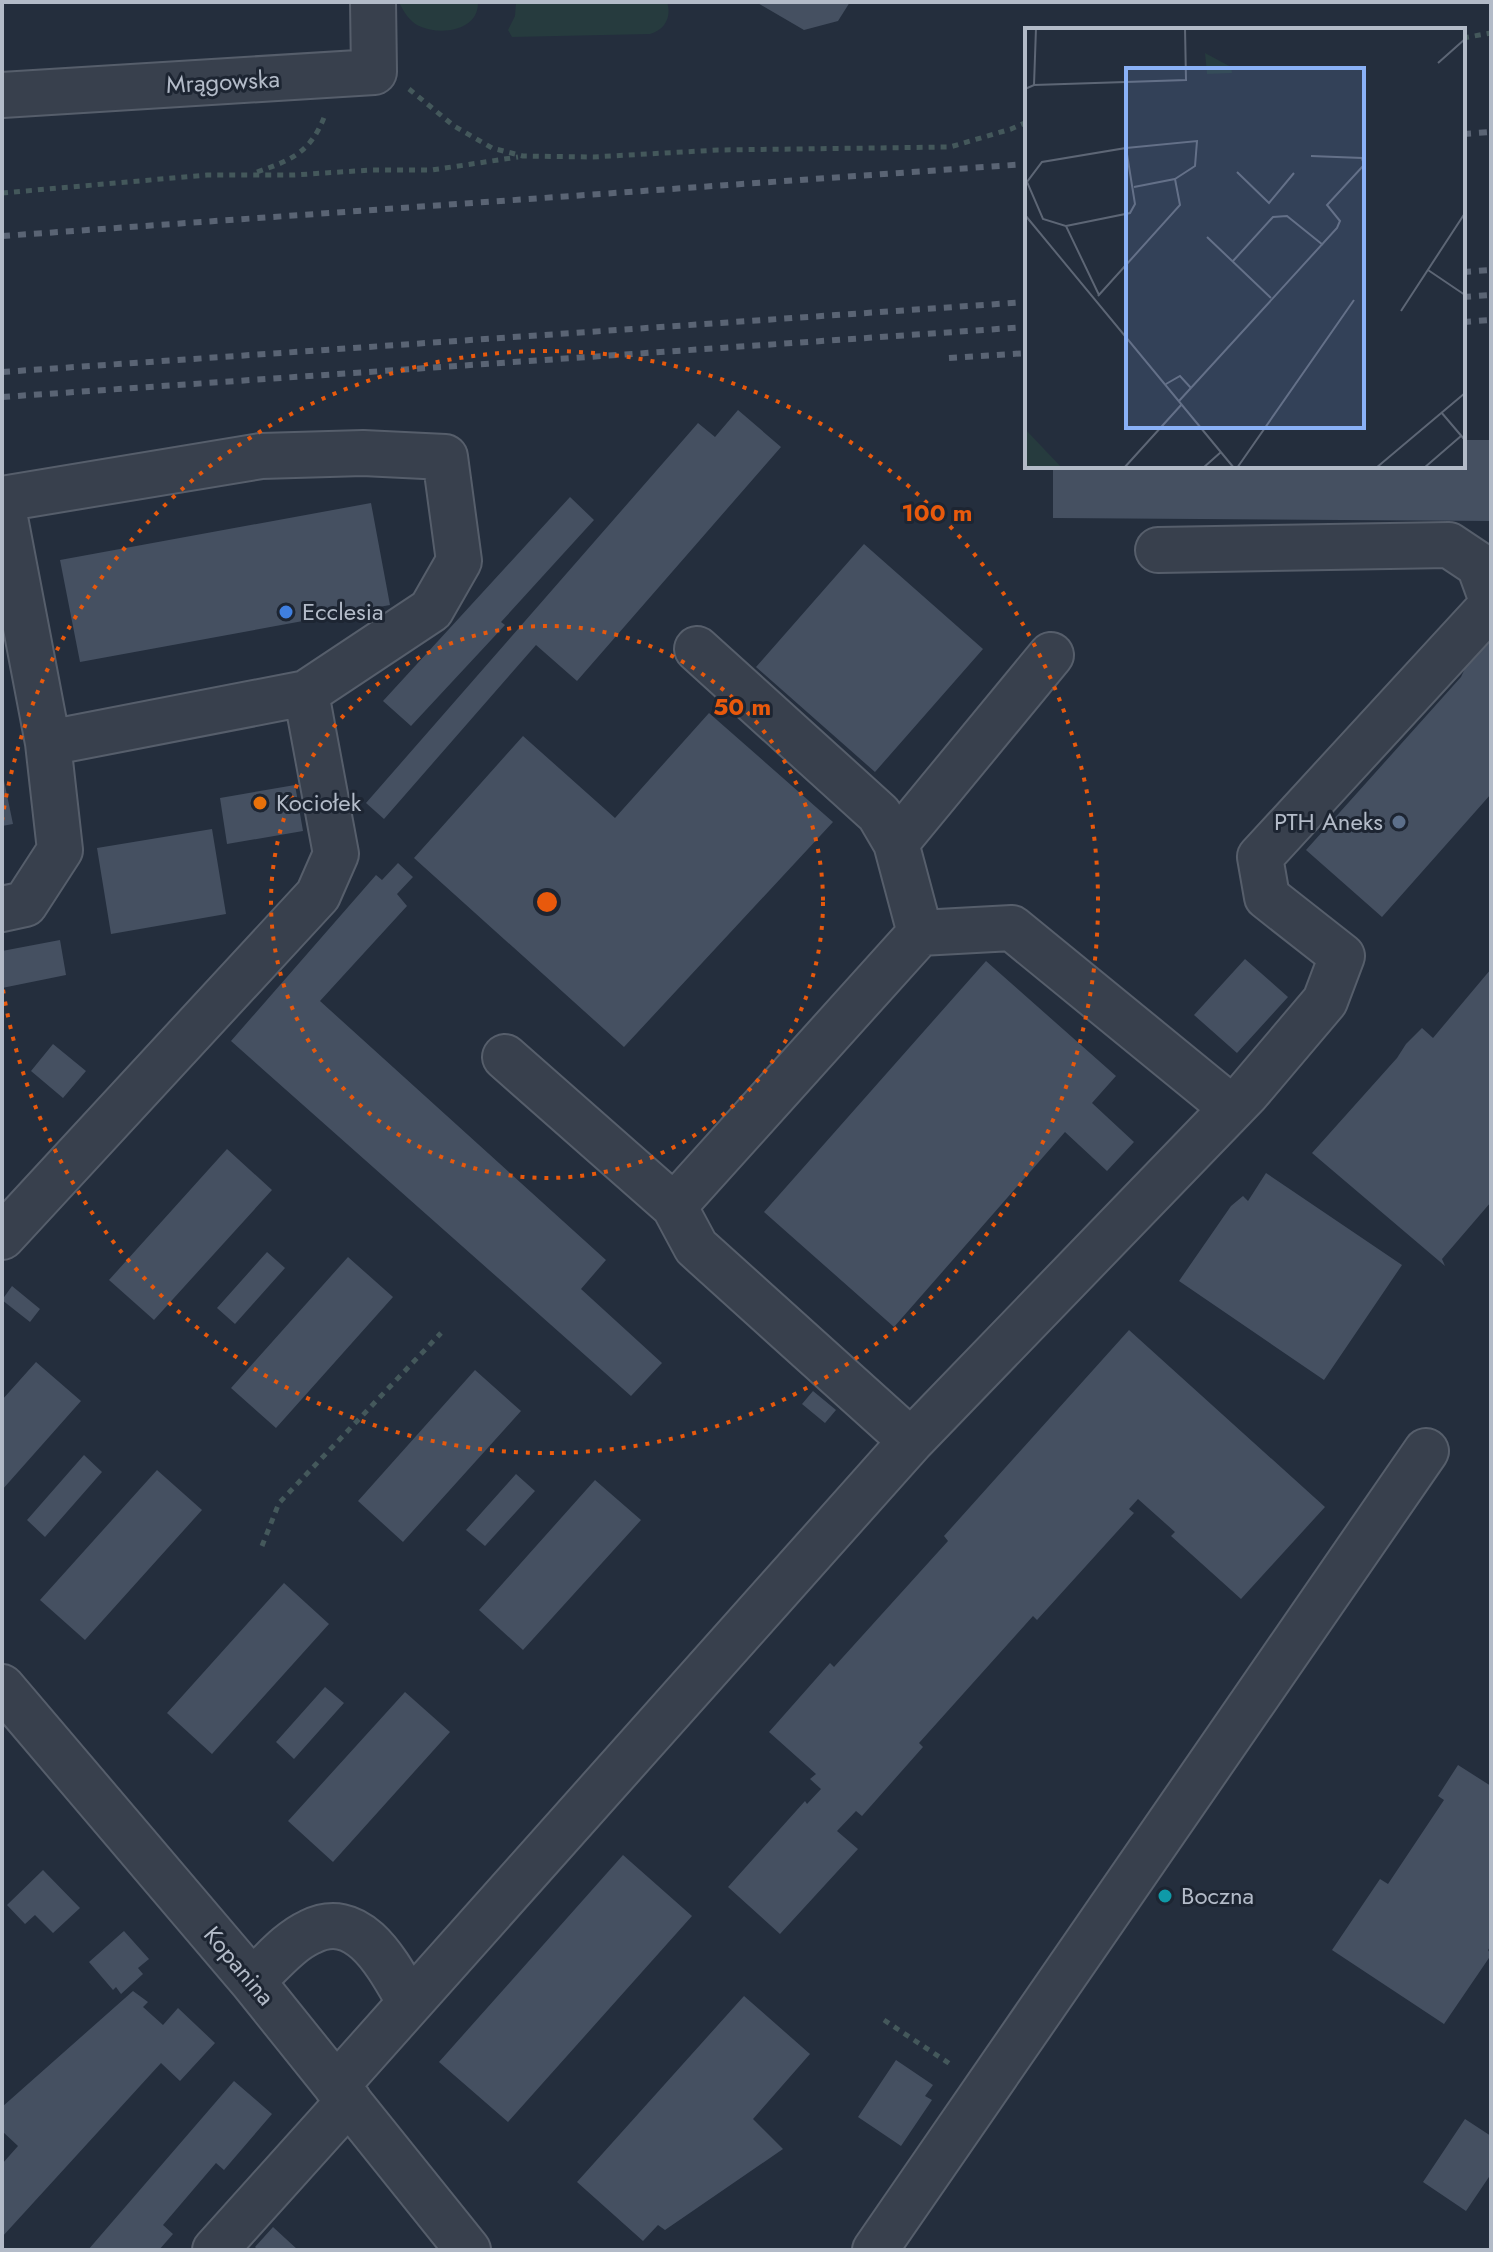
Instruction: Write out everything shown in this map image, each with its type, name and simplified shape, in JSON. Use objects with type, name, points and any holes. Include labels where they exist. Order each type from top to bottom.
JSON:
[{"type":"street","points":[[357,74],[373,2]]},
{"type":"street","name":"Mrągowska","points":[[2,95],[357,74]]},
{"type":"street","points":[[2,909],[25,904],[60,850],[48,743],[2,500],[261,456],[363,453],[445,457],[459,561],[431,610],[306,693],[48,743]]},
{"type":"street","points":[[1158,550],[1449,545],[1479,565],[1491,598]]},
{"type":"street","points":[[215,2250],[410,2003],[911,1441],[1232,1108],[1325,1001],[1342,956],[1267,897],[1260,857],[1491,606]]},
{"type":"street","points":[[697,649],[879,814],[896,843],[920,933]]},
{"type":"street","points":[[896,843],[1051,655]]},
{"type":"street","points":[[2,1237],[318,895],[336,854],[306,693]]},
{"type":"street","points":[[674,1206],[920,933],[1012,928],[1232,1108]]},
{"type":"street","points":[[505,1057],[674,1206],[696,1247],[911,1441]]},
{"type":"street","points":[[875,2250],[1426,1451]]},
{"type":"street","name":"Kopanina","points":[[2,1687],[252,1981],[468,2250]]},
{"type":"street","points":[[252,1981],[308,1932],[340,1925],[357,1932],[375,1949],[410,2003]]},
{"type":"path","points":[[1465,38],[1491,33]]},
{"type":"path","points":[[252,174],[287,161],[316,138],[357,74],[415,91],[454,126],[492,148],[523,156]]},
{"type":"path","points":[[2,193],[207,175],[432,170],[523,156],[593,157],[718,150],[950,147],[1025,123]]},
{"type":"path","points":[[262,1546],[279,1503],[441,1333]]},
{"type":"path","points":[[884,2020],[961,2071]]},
{"type":"green space","points":[[399,2],[478,2],[477,12],[466,25],[438,31],[416,24]]},
{"type":"green space","points":[[516,2],[667,2],[669,13],[663,26],[650,34],[512,37],[508,30],[515,16]]},
{"type":"building","points":[[756,2],[850,2],[838,21],[804,30]]},
{"type":"building","points":[[738,410],[781,447],[577,681],[536,645],[384,819],[366,803],[698,423],[715,437]]},
{"type":"building","points":[[1465,440],[1491,440],[1491,521],[1053,518],[1053,468],[1465,468]]},
{"type":"building","points":[[570,497],[594,520],[501,622],[505,625],[411,726],[383,701]]},
{"type":"building","points":[[371,503],[390,605],[80,662],[60,560]]},
{"type":"building","points":[[864,544],[983,649],[875,772],[756,667]]},
{"type":"building","name":"PTH Aneks","points":[[1491,627],[1491,794],[1382,917],[1306,850],[1461,677],[1478,641]]},
{"type":"building","points":[[709,713],[833,822],[624,1047],[414,858],[523,736],[615,818]]},
{"type":"building","points":[[2,771],[13,824],[2,826]]},
{"type":"building","points":[[295,785],[303,831],[227,844],[220,798]]},
{"type":"building","points":[[212,829],[226,914],[111,934],[97,848]]},
{"type":"building","points":[[398,863],[413,877],[397,894],[407,906],[320,1001],[606,1260],[581,1289],[662,1363],[631,1396],[231,1041],[376,875],[382,880]]},
{"type":"building","points":[[60,940],[66,975],[2,988],[2,951]]},
{"type":"building","points":[[1245,959],[1288,997],[1237,1053],[1194,1015]]},
{"type":"building","points":[[986,961],[1116,1076],[1092,1103],[1134,1142],[1107,1171],[1065,1132],[894,1327],[764,1212]]},
{"type":"building","points":[[1491,969],[1491,1202],[1442,1259],[1445,1266],[1312,1153],[1406,1044],[1422,1028],[1433,1038]]},
{"type":"building","points":[[53,1044],[86,1071],[63,1098],[31,1071]]},
{"type":"building","points":[[227,1149],[272,1190],[154,1320],[109,1280]]},
{"type":"building","points":[[1266,1173],[1402,1265],[1324,1380],[1179,1281],[1231,1206],[1243,1196],[1248,1201]]},
{"type":"building","points":[[267,1252],[285,1268],[235,1324],[217,1308]]},
{"type":"building","points":[[348,1257],[393,1297],[276,1428],[231,1388]]},
{"type":"building","points":[[12,1286],[40,1309],[30,1322],[2,1300]]},
{"type":"building","points":[[1129,1330],[1325,1507],[1241,1599],[1171,1536],[1175,1532],[1138,1499],[1129,1509],[1134,1513],[1037,1620],[1033,1616],[919,1743],[923,1747],[862,1816],[856,1811],[837,1831],[858,1849],[780,1934],[728,1887],[805,1801],[807,1804],[821,1789],[810,1779],[816,1774],[769,1732],[830,1663],[834,1667],[948,1541],[944,1536]]},
{"type":"building","points":[[36,1362],[81,1401],[2,1490],[2,1400]]},
{"type":"building","points":[[475,1370],[521,1411],[403,1542],[358,1501]]},
{"type":"building","points":[[813,1391],[836,1410],[825,1423],[802,1404]]},
{"type":"building","points":[[84,1455],[102,1472],[45,1537],[27,1520]]},
{"type":"building","points":[[157,1470],[202,1510],[85,1640],[40,1600]]},
{"type":"building","points":[[516,1474],[535,1491],[485,1546],[466,1530]]},
{"type":"building","points":[[595,1480],[641,1520],[523,1650],[479,1610]]},
{"type":"building","points":[[284,1583],[329,1624],[212,1754],[167,1713]]},
{"type":"building","points":[[325,1687],[344,1703],[294,1759],[276,1742]]},
{"type":"building","points":[[405,1692],[450,1732],[333,1862],[288,1821]]},
{"type":"building","points":[[1458,1765],[1491,1786],[1491,1946],[1488,1950],[1491,1955],[1444,2024],[1332,1950],[1380,1879],[1388,1884],[1444,1800],[1438,1796]]},
{"type":"building","points":[[623,1855],[692,1916],[508,2122],[439,2062]]},
{"type":"building","points":[[43,1870],[80,1908],[53,1933],[35,1915],[25,1924],[7,1905]]},
{"type":"building","points":[[124,1931],[149,1959],[138,1968],[143,1974],[121,1994],[116,1987],[113,1990],[89,1962]]},
{"type":"building","points":[[133,1991],[148,2002],[143,2007],[163,2025],[178,2008],[215,2043],[180,2081],[161,2063],[2,2237],[2,2164],[18,2146],[2,2131],[2,2107]]},
{"type":"building","points":[[744,1996],[810,2054],[753,2119],[783,2149],[665,2230],[658,2225],[643,2241],[577,2182]]},
{"type":"building","points":[[896,2060],[933,2085],[925,2096],[932,2100],[901,2146],[858,2117]]},
{"type":"building","points":[[234,2081],[272,2114],[224,2170],[216,2163],[163,2225],[173,2234],[159,2250],[88,2250]]},
{"type":"building","points":[[1465,2119],[1491,2136],[1491,2174],[1466,2211],[1423,2182]]},
{"type":"building","points":[[273,2227],[298,2250],[258,2250],[255,2247]]},
{"type":"railway","points":[[1465,134],[1491,132]]},
{"type":"railway","points":[[2,236],[1025,164]]},
{"type":"railway","points":[[1465,272],[1491,270]]},
{"type":"railway","points":[[1465,297],[1491,295]]},
{"type":"railway","points":[[2,372],[1025,302]]},
{"type":"railway","points":[[1465,322],[1491,320]]},
{"type":"railway","points":[[2,397],[1025,327]]},
{"type":"railway","points":[[949,358],[1025,353]]},
{"type":"place","name":"Ecclesia","points":[[286,612]]},
{"type":"place","name":"Kociołek","points":[[260,803]]},
{"type":"place","name":"PTH Aneks","points":[[1399,822]]},
{"type":"place","name":"Boczna","points":[[1165,1896]]}]
